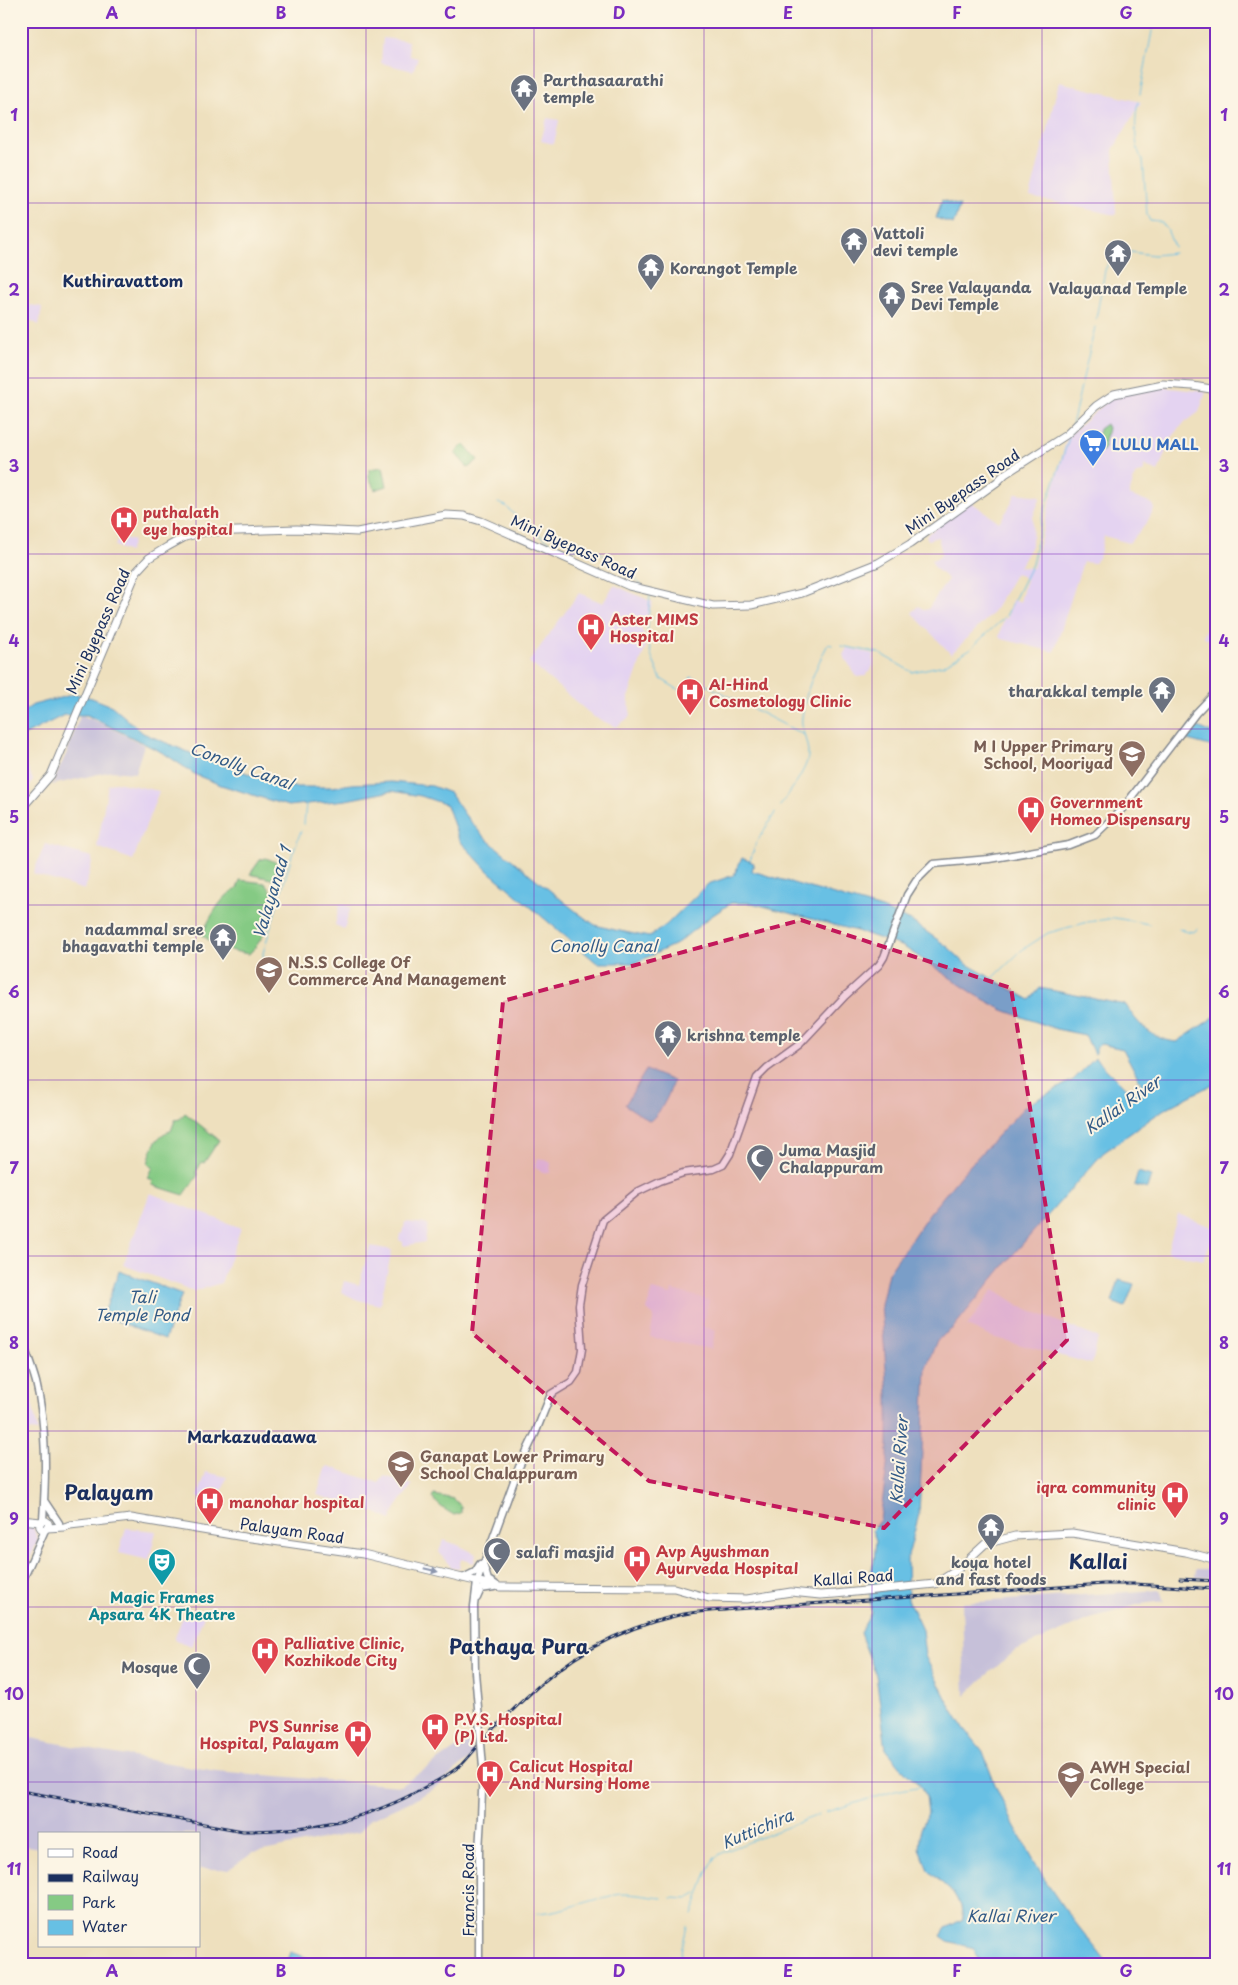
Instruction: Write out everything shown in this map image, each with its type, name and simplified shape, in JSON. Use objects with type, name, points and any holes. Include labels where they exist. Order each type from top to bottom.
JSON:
[{"type":"main road","name":"Mini Byepass Road","points":[[21,809],[50,775],[137,571],[149,558],[167,546],[185,538],[198,534],[224,531],[297,529],[357,532],[446,515],[464,516],[481,521],[644,591],[713,606],[751,605],[802,593],[878,563],[910,544],[997,482],[1005,474],[1066,435],[1096,406],[1114,394],[1164,384],[1217,390]]},
{"type":"main road","points":[[463,1578],[475,1572],[486,1554],[519,1467],[551,1394],[571,1382],[578,1372],[582,1349],[579,1305],[582,1285],[604,1220],[637,1192],[660,1180],[683,1173],[714,1169],[723,1165],[730,1154],[754,1084],[759,1075],[800,1044],[844,996],[879,965],[885,954],[903,903],[916,881],[933,864],[997,858],[1069,845],[1095,835],[1123,808],[1196,712],[1217,691]]},
{"type":"main road","points":[[21,1338],[34,1373],[40,1402],[45,1450],[45,1501],[42,1538],[21,1584]]},
{"type":"main road","points":[[45,1501],[59,1523]]},
{"type":"main road","name":"Palayam Road","points":[[44,1525],[64,1527],[131,1518],[363,1554],[477,1582]]},
{"type":"main road","points":[[21,1520],[44,1525]]},
{"type":"main road","points":[[21,1524],[44,1525],[59,1523],[70,1525]]},
{"type":"main road","name":"Kallai Road","points":[[477,1582],[500,1587],[674,1588],[709,1598],[748,1599],[791,1592],[820,1595],[935,1584],[956,1570],[985,1544],[1015,1536],[1072,1533],[1186,1552],[1217,1560]]},
{"type":"main road","name":"Francis Road","points":[[479,1964],[479,1851],[483,1767],[475,1672],[474,1606],[477,1582],[486,1554]]},
{"type":"main road","points":[[484,1561],[485,1575],[488,1580],[500,1587]]},
{"type":"main road","points":[[474,1606],[481,1589],[487,1586],[500,1587]]},
{"type":"highlighted area","points":[[801,920],[1011,988],[1067,1340],[884,1528],[649,1481],[472,1333],[503,1001]]},
{"type":"shaded area","points":[[383,38],[408,41],[410,56],[418,58],[413,71],[381,63]]},
{"type":"shaded area","points":[[1059,82],[1141,102],[1113,150],[1116,215],[1030,197]]},
{"type":"shaded area","points":[[547,118],[559,120],[554,144],[541,141]]},
{"type":"shaded area","points":[[30,305],[42,307],[39,325],[25,317]]},
{"type":"shaded area","points":[[1161,387],[1206,392],[1199,412],[1183,424],[1170,440],[1158,472],[1144,465],[1144,471],[1135,475],[1129,495],[1152,504],[1154,509],[1146,524],[1129,543],[1104,536],[1099,558],[1094,563],[1083,562],[1054,652],[999,637],[1004,618],[1007,619],[1012,600],[1020,602],[1026,579],[1016,573],[992,614],[951,654],[912,613],[918,606],[925,610],[928,609],[948,579],[935,568],[931,560],[940,557],[942,554],[938,537],[928,540],[926,535],[971,502],[999,522],[1009,508],[1016,493],[1041,496],[1033,517],[1032,544],[1019,567],[1033,568],[1067,437],[1110,399],[1139,389]]},
{"type":"shaded area","name":"puthalath eye hospital","points":[[119,536],[133,541],[129,552],[115,546]]},
{"type":"shaded area","name":"Aster MIMS Hospital","points":[[614,585],[653,602],[641,629],[648,640],[628,698],[631,716],[616,727],[594,717],[529,662],[579,593],[603,603]]},
{"type":"shaded area","points":[[1217,609],[1217,644],[1203,636]]},
{"type":"shaded area","points":[[847,648],[874,654],[873,666],[866,676],[857,677],[843,655]]},
{"type":"shaded area","points":[[80,716],[101,723],[144,745],[135,773],[111,771],[52,785]]},
{"type":"shaded area","points":[[21,755],[33,780],[26,795],[21,800]]},
{"type":"shaded area","points":[[116,782],[159,791],[133,860],[97,847],[108,785]]},
{"type":"shaded area","points":[[45,844],[92,857],[85,890],[33,874]]},
{"type":"shaded area","points":[[340,904],[351,907],[344,929],[335,925]]},
{"type":"shaded area","points":[[538,1158],[551,1163],[550,1173],[535,1168]]},
{"type":"shaded area","points":[[150,1193],[241,1228],[221,1283],[194,1291],[123,1265]]},
{"type":"shaded area","points":[[1178,1214],[1217,1229],[1203,1260],[1167,1252]]},
{"type":"shaded area","points":[[405,1222],[428,1224],[425,1242],[403,1246],[403,1242],[399,1240],[400,1233],[403,1234]]},
{"type":"shaded area","points":[[370,1246],[392,1250],[380,1305],[358,1300],[341,1292],[344,1281],[359,1285]]},
{"type":"shaded area","points":[[994,1289],[1020,1306],[1098,1338],[1092,1364],[992,1337],[967,1326]]},
{"type":"shaded area","points":[[652,1290],[671,1295],[672,1290],[709,1300],[702,1326],[716,1330],[711,1349],[650,1337],[654,1316],[647,1310]]},
{"type":"shaded area","points":[[21,1389],[30,1392],[38,1432],[21,1430]]},
{"type":"shaded area","points":[[328,1466],[379,1483],[384,1476],[412,1485],[396,1508],[391,1520],[374,1512],[317,1495],[325,1469]]},
{"type":"shaded area","points":[[206,1472],[227,1477],[217,1504],[198,1497]]},
{"type":"shaded area","points":[[21,1527],[33,1527],[38,1540],[21,1579]]},
{"type":"shaded area","points":[[126,1528],[156,1531],[149,1560],[119,1553]]},
{"type":"shaded area","points":[[443,1540],[476,1554],[474,1563],[461,1559],[459,1568],[451,1567],[439,1552]]},
{"type":"shaded area","points":[[1196,1569],[1217,1569],[1217,1578],[1195,1577]]},
{"type":"shaded area","points":[[1160,1590],[1164,1601],[1140,1604],[1087,1620],[1015,1651],[965,1696],[962,1603]]},
{"type":"shaded area","points":[[186,1608],[205,1613],[192,1646],[174,1640]]},
{"type":"shaded area","points":[[21,1736],[216,1771],[400,1786],[469,1740],[474,1755],[439,1785],[418,1798],[369,1820],[359,1832],[253,1853],[229,1869],[200,1869],[200,1832],[38,1832],[38,1848],[21,1845]]},
{"type":"green space","points":[[1106,424],[1108,428],[1103,451],[1079,445],[1080,440],[1083,441],[1083,438],[1090,438],[1093,443],[1094,438],[1097,438],[1099,429]]},
{"type":"green space","points":[[464,444],[478,460],[468,468],[455,453]]},
{"type":"green space","points":[[383,467],[387,486],[375,490],[369,477],[369,469]]},
{"type":"green space","points":[[266,858],[285,866],[282,876],[275,880],[250,874],[260,860]]},
{"type":"green space","points":[[240,880],[265,883],[277,898],[267,928],[255,948],[249,954],[224,948],[202,935],[216,909],[226,896],[237,889]]},
{"type":"green space","points":[[185,1113],[219,1140],[204,1163],[202,1162],[196,1172],[198,1175],[184,1195],[152,1185],[153,1180],[148,1178],[153,1167],[148,1164],[158,1139],[171,1131],[175,1120],[180,1119]]},
{"type":"green space","points":[[434,1495],[454,1499],[461,1506],[461,1513],[454,1515],[445,1509],[432,1498]]},
{"type":"water","points":[[942,200],[960,206],[953,224],[936,218]]},
{"type":"water","name":"Kallai River","points":[[75,694],[112,706],[143,733],[207,760],[290,787],[332,787],[391,782],[432,786],[450,793],[465,815],[485,838],[595,925],[649,937],[666,925],[708,884],[734,875],[742,858],[754,863],[752,871],[882,909],[911,921],[948,947],[965,963],[1030,1000],[1040,988],[1126,1005],[1135,1019],[1147,1030],[1160,1038],[1177,1042],[1217,1015],[1217,1082],[1163,1110],[1103,1153],[1010,1258],[953,1328],[937,1340],[926,1368],[919,1514],[907,1560],[908,1600],[922,1630],[925,1656],[947,1700],[964,1728],[982,1750],[996,1787],[1014,1825],[1048,1885],[1108,1964],[981,1964],[974,1948],[948,1941],[941,1936],[946,1928],[963,1919],[961,1906],[954,1894],[928,1870],[919,1848],[921,1829],[928,1813],[926,1796],[922,1787],[907,1774],[886,1749],[876,1675],[860,1633],[871,1613],[869,1578],[874,1562],[876,1540],[872,1530],[880,1520],[888,1458],[888,1394],[881,1305],[888,1273],[928,1215],[961,1175],[1025,1106],[1073,1080],[1095,1058],[1124,1087],[1133,1092],[1139,1090],[1141,1083],[1123,1049],[1101,1044],[1096,1047],[1096,1053],[1094,1054],[1085,1035],[1056,1029],[1003,1010],[976,995],[904,947],[857,931],[752,903],[731,903],[676,944],[635,963],[597,963],[488,871],[459,840],[447,805],[421,796],[392,791],[346,800],[288,806],[196,775],[165,754],[87,715],[64,715],[21,737],[21,713],[33,705]]},
{"type":"water","points":[[1190,726],[1196,726],[1217,735],[1217,748],[1184,739]]},
{"type":"water","points":[[646,1070],[673,1081],[664,1103],[650,1121],[625,1105]]},
{"type":"water","points":[[1138,1172],[1151,1176],[1147,1189],[1134,1185]]},
{"type":"water","name":"Tali Temple Pond","points":[[119,1271],[182,1294],[165,1339],[103,1316]]},
{"type":"water","points":[[1119,1280],[1134,1284],[1125,1307],[1112,1302]]},
{"type":"water","points":[[290,1952],[308,1958],[306,1964],[286,1964]]},
{"type":"waterway","points":[[1140,94],[1154,21]]},
{"type":"waterway","points":[[1138,102],[1136,141],[1143,160],[1147,215],[1150,221],[1161,222],[1167,229],[1174,247]]},
{"type":"waterway","points":[[1096,319],[1105,270],[1110,260],[1121,257],[1129,258],[1130,252],[1154,255],[1174,253]]},
{"type":"waterway","points":[[1072,425],[1095,327]]},
{"type":"waterway","points":[[841,646],[879,653],[912,672],[944,665],[970,649],[1006,616],[1032,564],[1042,518],[1069,438]]},
{"type":"waterway","points":[[498,503],[506,506],[524,525],[552,543],[567,548],[598,551],[628,571],[642,586]]},
{"type":"waterway","points":[[650,596],[647,637],[652,658],[661,679],[684,693],[691,677],[698,680]]},
{"type":"waterway","points":[[780,806],[797,782],[807,761],[808,751],[802,727],[803,707],[819,661],[828,644],[832,645]]},
{"type":"waterway","points":[[705,684],[804,735]]},
{"type":"waterway","name":"Valayanad 1","points":[[304,824],[306,804]]},
{"type":"waterway","points":[[750,861],[756,843],[775,813]]},
{"type":"waterway","name":"Valayanad 1","points":[[280,984],[272,969],[264,962],[263,953],[301,831]]},
{"type":"waterway","points":[[992,979],[1022,950],[1048,933],[1088,922],[1115,918],[1149,924]]},
{"type":"waterway","points":[[1179,929],[1193,932],[1198,929]]},
{"type":"waterway","points":[[826,1812],[895,1791],[922,1786]]},
{"type":"waterway","name":"Kuttichira","points":[[692,1915],[707,1873],[715,1857],[818,1815]]},
{"type":"waterway","name":"Kuttichira","points":[[538,1913],[558,1910],[620,1894],[662,1898]]},
{"type":"waterway","name":"Kuttichira","points":[[671,1898],[688,1899],[697,1894]]},
{"type":"waterway","points":[[680,1956],[687,1926]]},
{"type":"railway","points":[[1180,1579],[1217,1581]]},
{"type":"railway","points":[[21,1791],[243,1831],[315,1826],[361,1815],[383,1807],[441,1779],[462,1764],[493,1729],[555,1672],[612,1637],[655,1621],[679,1615],[735,1609],[1104,1584],[1217,1589]]},
{"type":"place","name":"Parthasaarathi temple","points":[[524,112]]},
{"type":"place","name":"Vattoli devi temple","points":[[854,265]]},
{"type":"place","name":"Valayanad Temple","points":[[1118,277]]},
{"type":"place","name":"Korangot Temple","points":[[651,291]]},
{"type":"place","name":"Sree Valayanda Devi Temple","points":[[892,319]]},
{"type":"place","name":"LULU MALL","points":[[1093,467]]},
{"type":"place","name":"puthalath eye hospital","points":[[124,544]]},
{"type":"place","name":"Aster MIMS Hospital","points":[[591,651]]},
{"type":"place","name":"tharakkal temple","points":[[1162,714]]},
{"type":"place","name":"Al-Hind Cosmetology Clinic","points":[[690,716]]},
{"type":"place","name":"M I Upper Primary School, Mooriyad","points":[[1132,778]]},
{"type":"place","name":"Government Homeo Dispensary","points":[[1031,834]]},
{"type":"place","name":"nadammal sree bhagavathi temple","points":[[223,961]]},
{"type":"place","name":"N.S.S College Of Commerce And Management","points":[[269,994]]},
{"type":"place","name":"krishna temple","points":[[668,1058]]},
{"type":"place","name":"Juma Masjid Chalappuram","points":[[760,1182]]},
{"type":"place","name":"Ganapat Lower Primary School Chalappuram","points":[[401,1488]]},
{"type":"place","name":"iqra community clinic","points":[[1175,1519]]},
{"type":"place","name":"manohar hospital","points":[[210,1525]]},
{"type":"place","name":"koya hotel and fast foods","points":[[991,1551]]},
{"type":"place","name":"salafi masjid","points":[[497,1575]]},
{"type":"place","name":"Avp Ayushman Ayurveda Hospital","points":[[637,1583]]},
{"type":"place","name":"Magic Frames Apsara 4K Theatre","points":[[162,1586]]},
{"type":"place","name":"Palliative Clinic, Kozhikode City","points":[[265,1675]]},
{"type":"place","name":"Mosque","points":[[197,1690]]},
{"type":"place","name":"P.V.S. Hospital (P) Ltd.","points":[[435,1751]]},
{"type":"place","name":"PVS Sunrise Hospital, Palayam","points":[[358,1758]]},
{"type":"place","name":"Calicut Hospital And Nursing Home","points":[[490,1798]]},
{"type":"place","name":"AWH Special College","points":[[1071,1799]]},
{"type":"district","name":"Kuthiravattom","points":[[123,280]]},
{"type":"district","name":"Markazudaawa","points":[[252,1436]]},
{"type":"district","name":"Palayam","points":[[109,1492]]},
{"type":"district","name":"Kallai","points":[[1098,1561]]},
{"type":"district","name":"Pathaya Pura","points":[[519,1646]]},
{"type":"water label","name":"Conolly Canal","points":[[242,765]]},
{"type":"water label","name":"Conolly Canal","points":[[603,945]]}]
